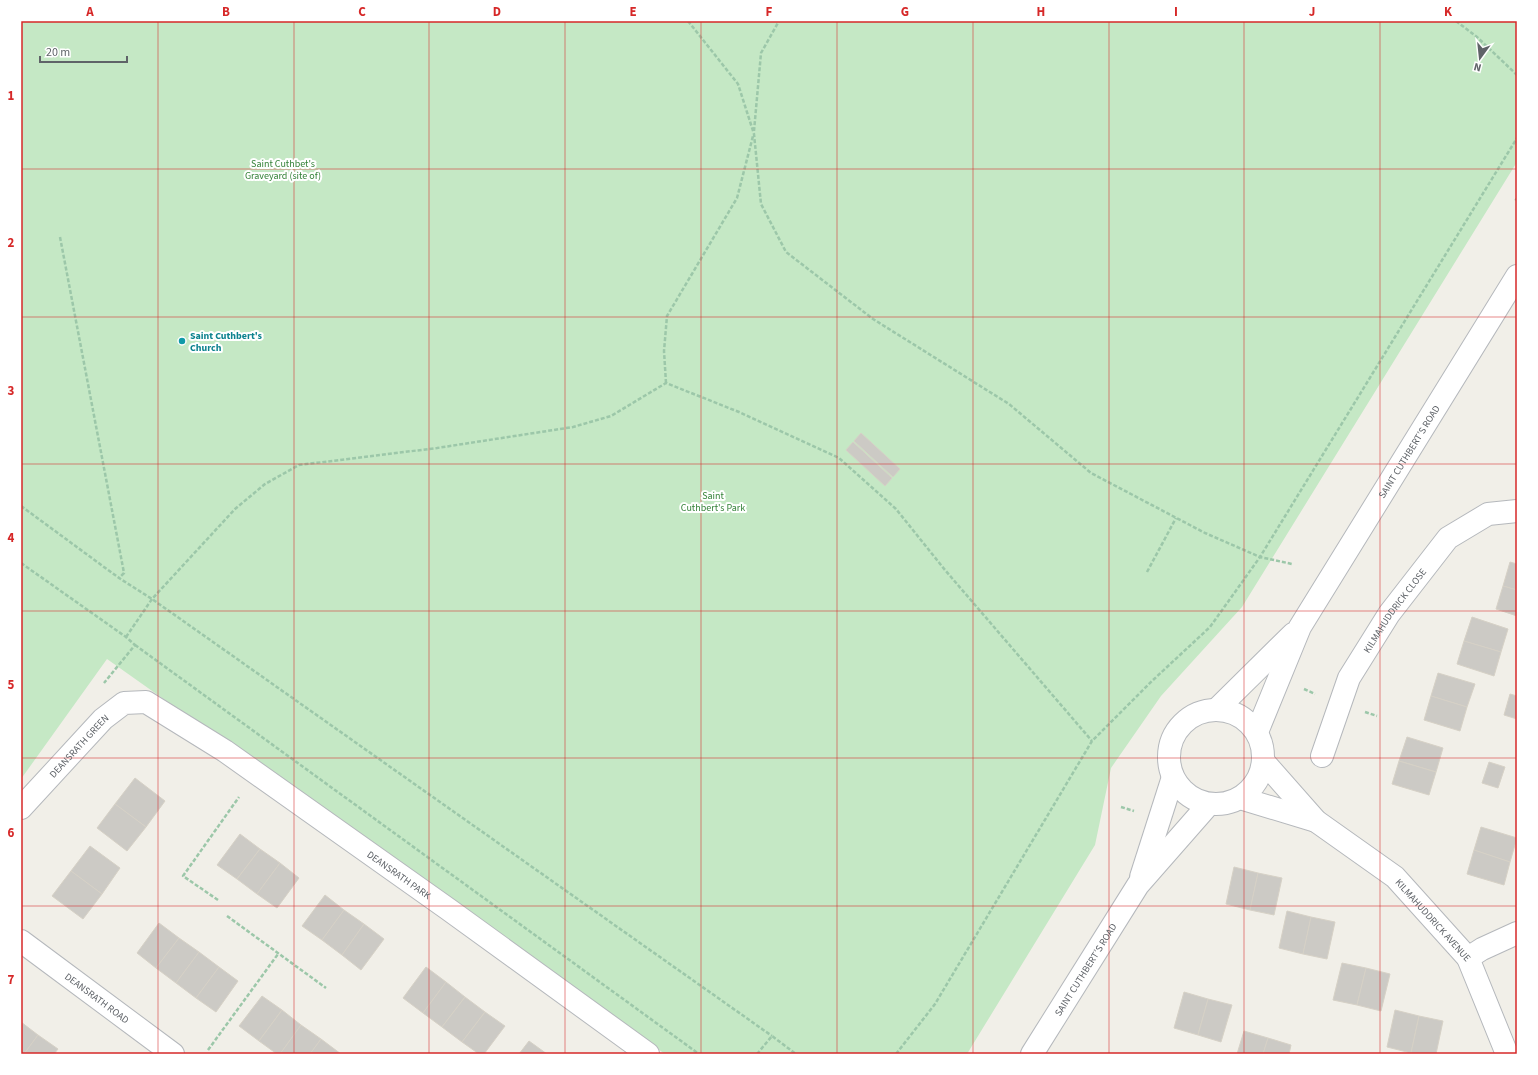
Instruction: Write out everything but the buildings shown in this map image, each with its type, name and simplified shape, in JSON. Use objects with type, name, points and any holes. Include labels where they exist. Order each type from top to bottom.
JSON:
[{"type":"street","name":"SAINT CUTHBERT’S ROAD","points":[[1257,732],[1300,627],[1517,276]]},
{"type":"street","name":"KILMAHUDDRICK CLOSE","points":[[1322,756],[1349,678],[1389,614],[1448,538],[1488,514],[1517,509]]},
{"type":"street","name":"SAINT CUTHBERT’S ROAD","points":[[1217,709],[1300,627]]},
{"type":"street","name":"DEANSRATH GREEN","points":[[21,808],[103,719],[124,703],[146,702]]},
{"type":"street","name":"DEANSRATH PARK","points":[[146,702],[225,750],[442,904],[648,1054]]},
{"type":"street","points":[[1217,709],[1232,712],[1246,720],[1257,732],[1262,747],[1264,762],[1259,776],[1251,788],[1240,798],[1224,804],[1209,804],[1193,799],[1181,789],[1173,777],[1168,762],[1168,747],[1174,733],[1191,715],[1203,710],[1217,709]]},
{"type":"street","name":"KILMAHUDDRICK AVENUE","points":[[1264,762],[1316,821],[1395,877],[1468,958],[1507,1054]]},
{"type":"street","name":"SAINT CUTHBERT’S ROAD","points":[[1138,885],[1173,777]]},
{"type":"street","name":"KILMAHUDDRICK AVENUE","points":[[1240,798],[1316,821]]},
{"type":"street","name":"SAINT CUTHBERT’S ROAD","points":[[1032,1054],[1138,885],[1209,804]]},
{"type":"street","points":[[1468,958],[1482,949],[1517,933]]},
{"type":"street","name":"DEANSRATH ROAD","points":[[21,941],[173,1054]]},
{"type":"path","points":[[666,383],[664,351],[667,316],[737,198],[754,134],[738,84],[688,21]]},
{"type":"path","points":[[779,21],[760,53],[754,134],[761,204],[786,252],[872,319],[1009,404],[1091,473],[1205,533],[1260,557],[1292,564]]},
{"type":"path","points":[[1456,21],[1477,37],[1517,75]]},
{"type":"path","points":[[896,1054],[935,1004],[1092,740],[1210,627],[1260,557],[1517,138]]},
{"type":"path","points":[[60,237],[124,573],[119,578]]},
{"type":"path","points":[[126,637],[152,599],[235,509],[265,484],[299,465],[437,448],[573,427],[611,416],[666,383]]},
{"type":"path","points":[[666,383],[739,412],[839,458],[896,509],[945,570],[1092,740]]},
{"type":"path","points":[[21,506],[119,578],[152,599],[796,1054]]},
{"type":"path","points":[[1147,572],[1176,518]]},
{"type":"path","points":[[21,563],[126,637],[699,1054]]},
{"type":"path","points":[[103,684],[135,645]]},
{"type":"path","points":[[218,900],[183,876],[239,797]]},
{"type":"path","points":[[227,916],[326,988]]},
{"type":"path","points":[[208,1050],[278,954]]},
{"type":"path","points":[[757,1054],[772,1036]]},
{"type":"green space","name":"Saint Cuthbert's Park","points":[[21,21],[1517,21],[1517,162],[1242,607],[1161,696],[1111,768],[1095,845],[967,1054],[665,1054],[107,659],[21,779]]},
{"type":"place","name":"Saint Cuthbert's Church","points":[[182,341]]},
{"type":"park label","name":"Saint Cuthbet's Graveyard (site of)","points":[[283,168]]}]
